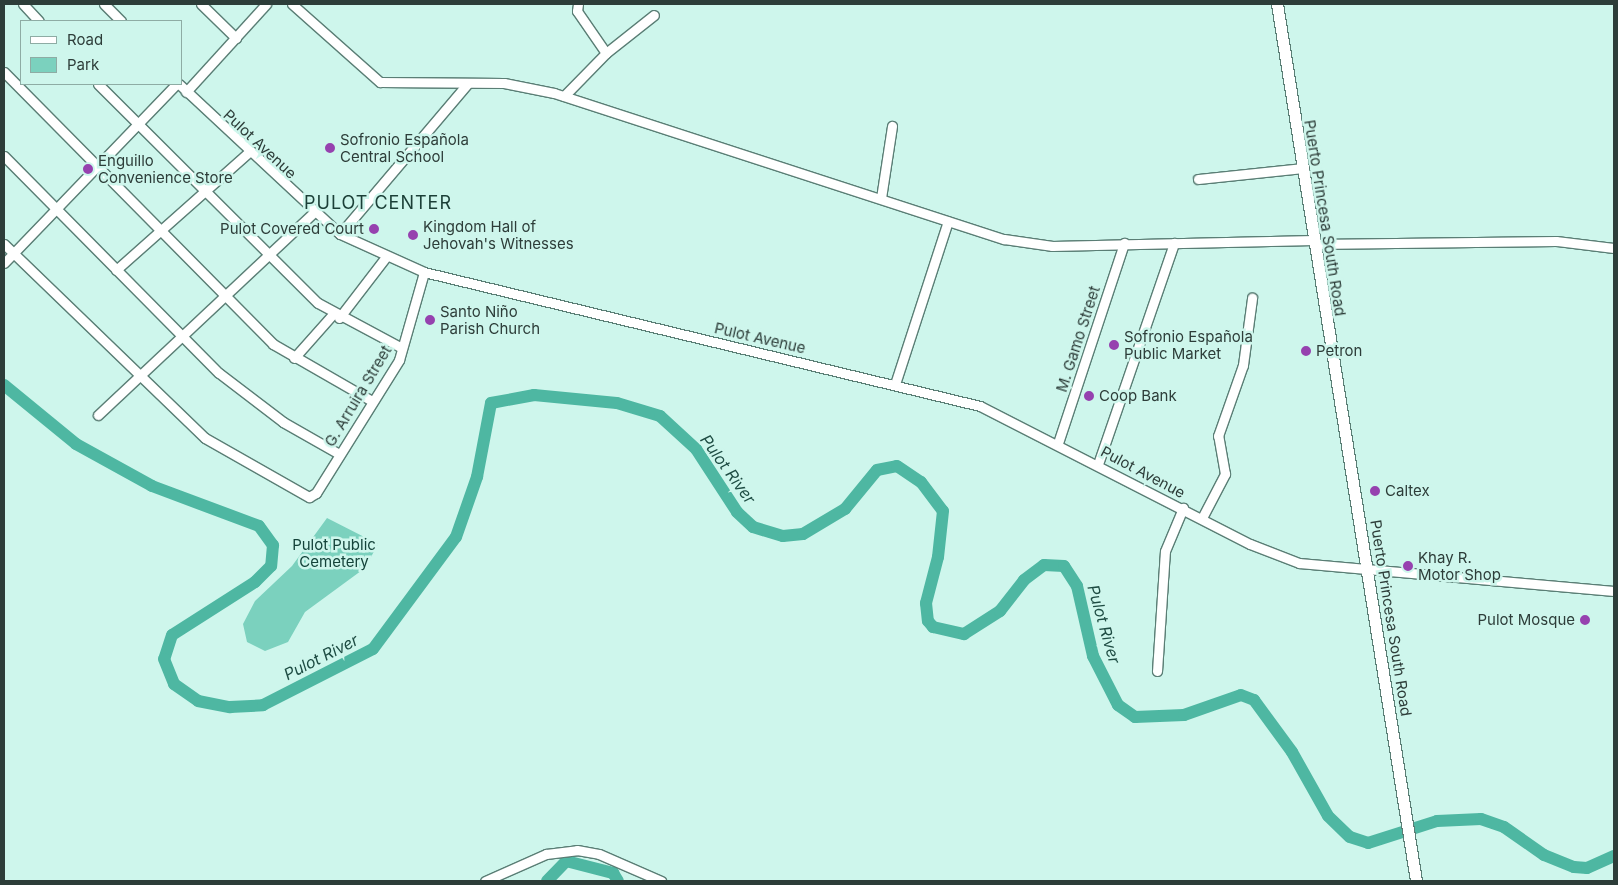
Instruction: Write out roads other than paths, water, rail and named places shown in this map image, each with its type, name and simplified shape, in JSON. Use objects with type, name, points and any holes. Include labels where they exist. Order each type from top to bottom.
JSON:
[{"type":"main road","name":"Puerto Princesa South Road","points":[[1277,4],[1416,881]]},
{"type":"street","points":[[23,4],[38,20]]},
{"type":"street","points":[[104,4],[120,20]]},
{"type":"street","points":[[201,4],[236,38]]},
{"type":"street","points":[[186,92],[266,4]]},
{"type":"street","points":[[292,4],[380,82],[504,83],[564,96],[948,221],[1026,243],[1556,241],[1614,248]]},
{"type":"street","points":[[578,4],[577,11],[606,53]]},
{"type":"street","points":[[564,96],[606,53],[654,15]]},
{"type":"street","points":[[4,72],[163,229],[226,295],[294,358],[372,401]]},
{"type":"street","points":[[340,234],[468,83]]},
{"type":"street","points":[[99,85],[204,194],[336,316],[402,348]]},
{"type":"street","points":[[4,264],[97,163],[176,85]]},
{"type":"street","name":"Pulot Avenue","points":[[178,85],[313,212],[340,234],[386,258],[424,272],[980,406],[1058,443],[1284,559],[1368,572],[1614,591]]},
{"type":"street","points":[[881,198],[892,126]]},
{"type":"street","points":[[116,270],[204,194],[249,152]]},
{"type":"street","points":[[4,156],[52,210],[182,332],[252,401],[339,454]]},
{"type":"street","points":[[1198,179],[1303,168]]},
{"type":"street","points":[[98,415],[182,332],[226,295],[313,212]]},
{"type":"street","points":[[895,384],[948,221]]},
{"type":"street","name":"M. Gamo Street","points":[[1058,443],[1124,243]]},
{"type":"street","points":[[1098,464],[1174,243]]},
{"type":"street","points":[[4,244],[12,254],[138,374]]},
{"type":"street","points":[[294,358],[336,316],[386,258]]},
{"type":"street","name":"G. Arruira Street","points":[[138,374],[225,453],[309,498],[316,493],[402,348],[424,272]]},
{"type":"street","points":[[1202,518],[1225,474],[1218,436],[1243,365],[1252,298]]},
{"type":"street","points":[[1157,671],[1165,551],[1183,508]]},
{"type":"street","points":[[485,881],[546,854],[577,850],[599,854],[661,881]]},
{"type":"waterway","name":"Pulot River","points":[[4,385],[76,444],[152,486],[259,526],[273,545],[271,566],[255,582],[172,635],[164,659],[174,684],[198,701],[230,707],[263,705],[373,649],[456,537],[477,477],[491,403],[534,395],[617,403],[660,416],[696,449],[737,512],[753,527],[783,536],[803,534],[845,509],[877,470],[897,466],[921,482],[943,511],[938,557],[926,603],[928,621],[933,627],[964,634],[1000,611],[1024,580],[1044,565],[1064,566],[1077,586],[1093,656],[1118,705],[1135,717],[1184,715],[1241,695],[1254,700],[1292,752],[1328,816],[1350,837],[1368,843],[1437,821],[1481,819],[1504,827],[1544,855],[1574,867],[1587,868],[1614,856]]},
{"type":"waterway","points":[[547,881],[566,861],[613,873],[618,881]]},
{"type":"place","name":"Sofronio Española Central School","points":[[330,148]]},
{"type":"place","name":"Enguillo Convenience Store","points":[[88,169]]},
{"type":"place","name":"Pulot Covered Court","points":[[374,229]]},
{"type":"place","name":"Kingdom Hall of Jehovah's Witnesses","points":[[413,235]]},
{"type":"place","name":"Santo Niño Parish Church","points":[[430,320]]},
{"type":"place","name":"Sofronio Española Public Market","points":[[1114,345]]},
{"type":"place","name":"Petron","points":[[1306,351]]},
{"type":"place","name":"Coop Bank","points":[[1089,396]]},
{"type":"place","name":"Caltex","points":[[1375,491]]},
{"type":"place","name":"Khay R. Motor Shop","points":[[1408,566]]},
{"type":"place","name":"Pulot Mosque","points":[[1585,620]]},
{"type":"district","name":"PULOT CENTER","points":[[378,203]]},
{"type":"park label","name":"Pulot Public Cemetery","points":[[334,552]]}]
